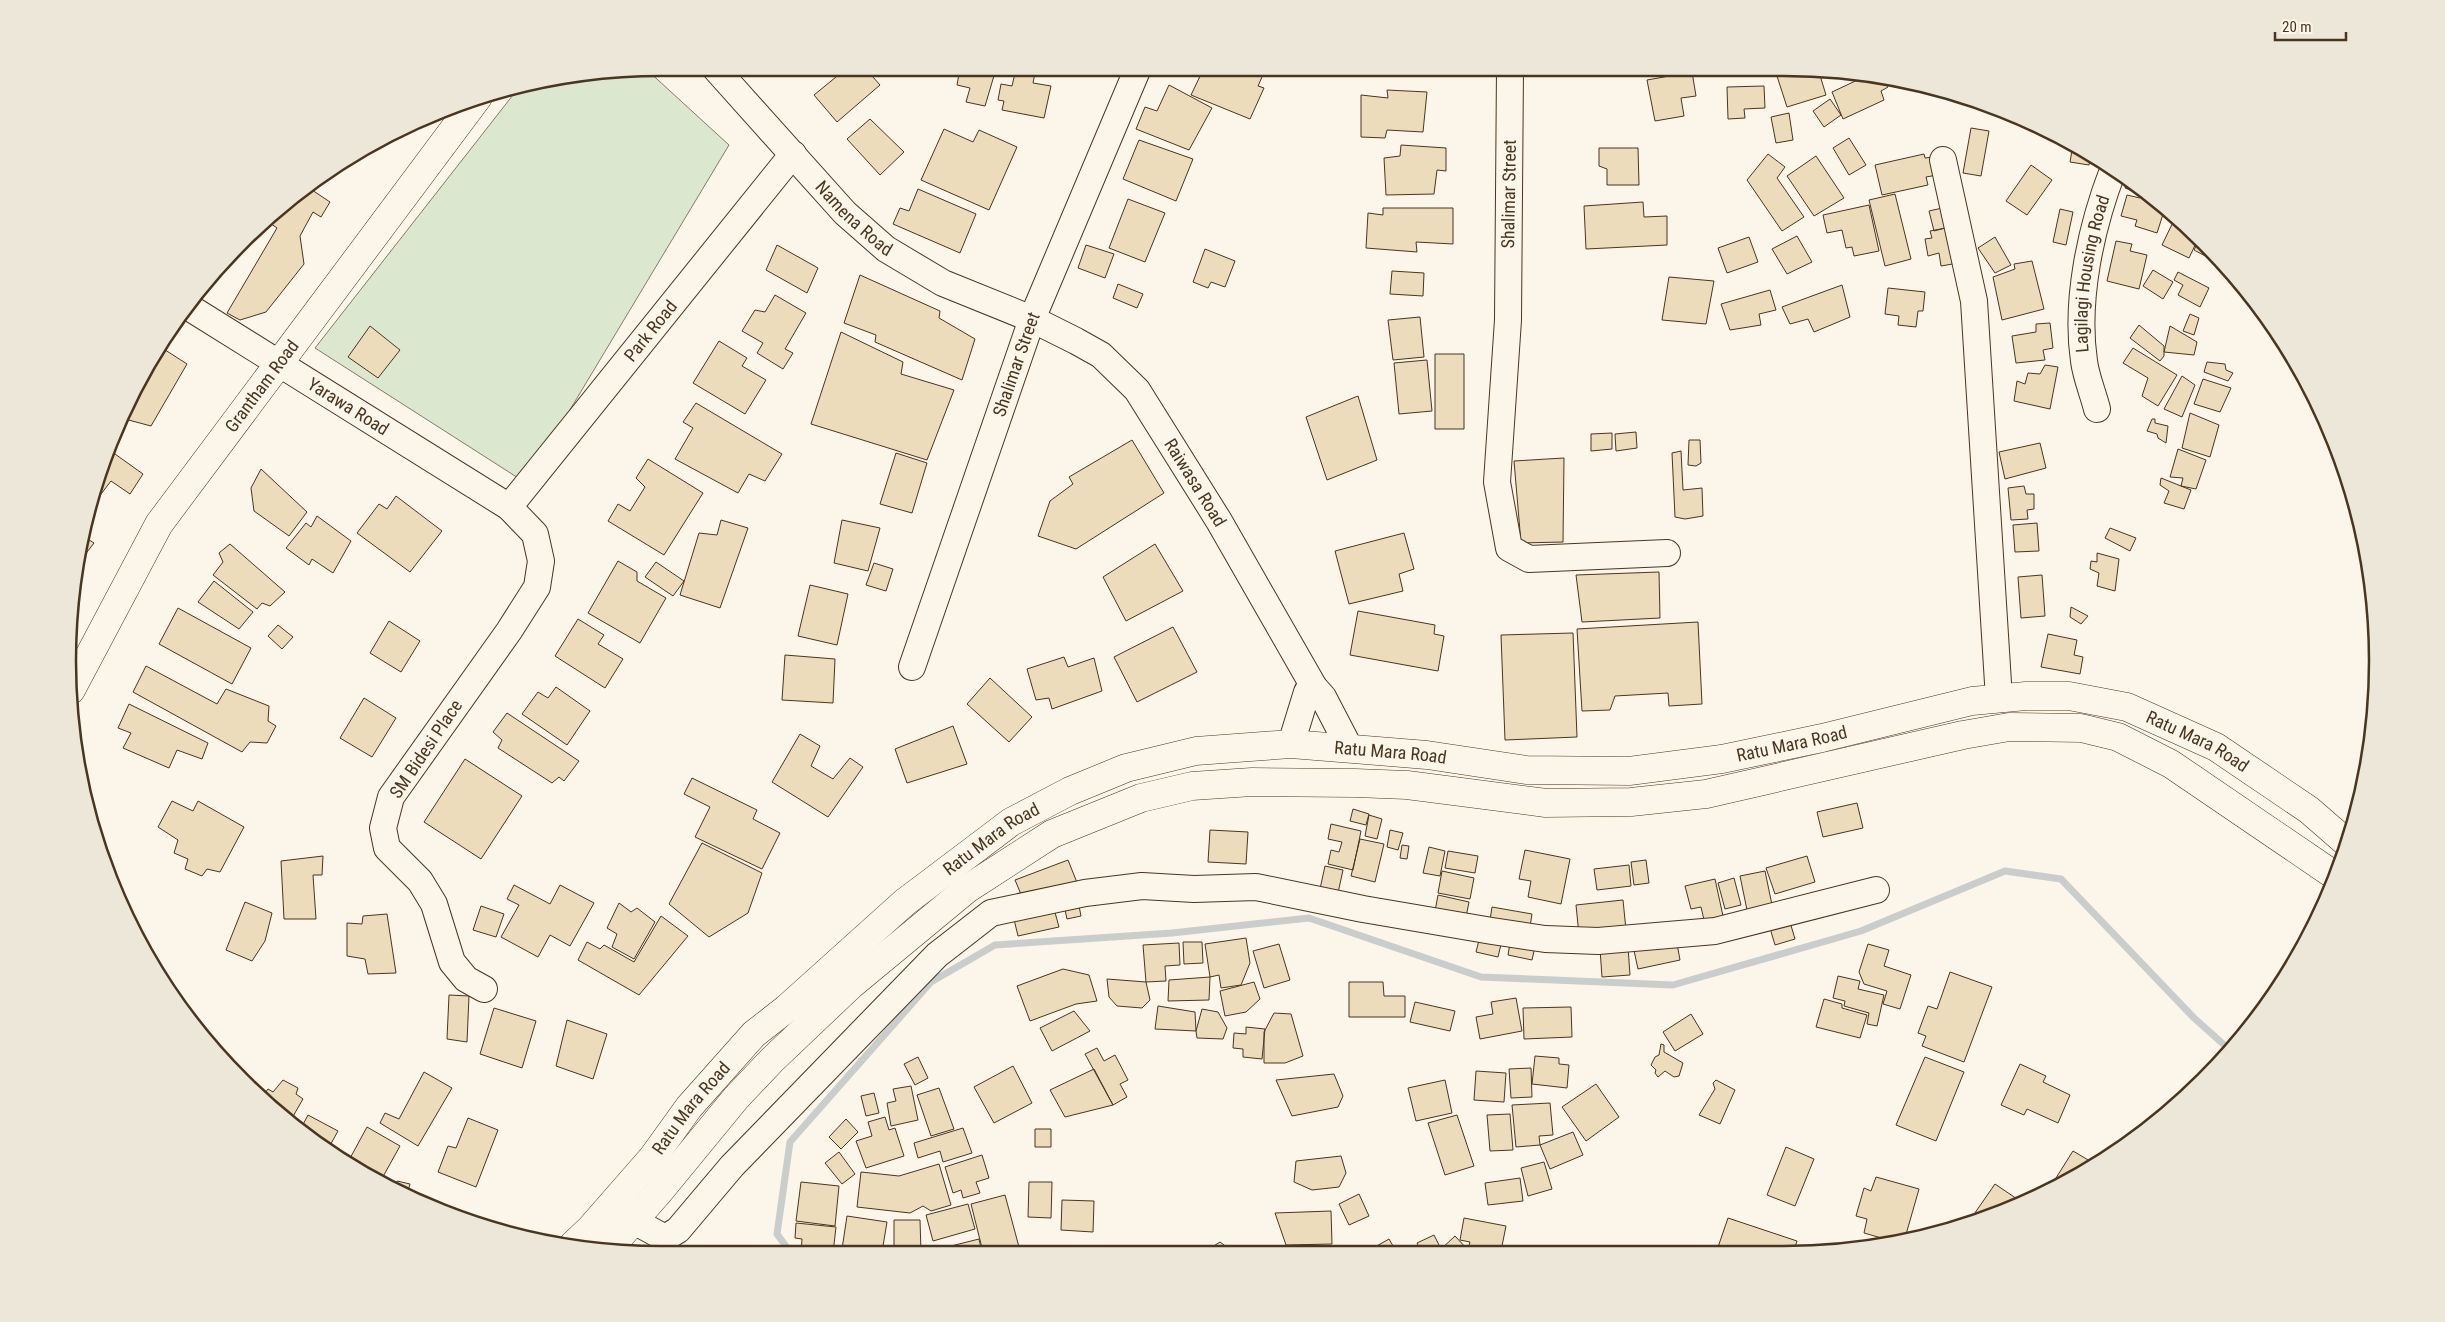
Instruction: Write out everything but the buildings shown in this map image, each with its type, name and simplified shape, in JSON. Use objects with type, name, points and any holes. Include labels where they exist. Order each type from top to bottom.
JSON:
[{"type":"main road","name":"Grantham Road","points":[[77,679],[159,524],[469,108]]},
{"type":"main road","name":"Ratu Mara Road","points":[[578,1240],[652,1157],[689,1107],[754,1034],[786,1009],[905,902],[1011,822],[1070,791],[1126,768],[1196,751],[1291,744],[1428,755],[1526,770],[1629,771],[1722,759],[1822,738],[1972,702],[2069,696],[2127,707],[2216,747],[2309,810],[2341,838]]},
{"type":"main road","name":"Ratu Mara Road","points":[[614,1243],[736,1098],[772,1060],[851,985],[967,889],[1052,834],[1141,798],[1192,786],[1252,782],[1354,783],[1407,785],[1546,803],[1631,802],[1706,794],[1963,735],[2009,727],[2081,728],[2118,737],[2171,764],[2329,872]]},
{"type":"street","name":"Namena Road","points":[[722,76],[845,212],[886,249],[942,283],[1032,319]]},
{"type":"street","name":"Shalimar Street","points":[[912,667],[1032,319],[1135,76]]},
{"type":"street","name":"Shalimar Street","points":[[1510,76],[1508,320],[1497,482],[1509,548],[1529,559],[1667,553]]},
{"type":"street","name":"Park Road","points":[[509,507],[793,154]]},
{"type":"street","points":[[1943,160],[1974,301],[1999,699]]},
{"type":"street","name":"Lagilagi Housing Road","points":[[2097,409],[2084,362],[2081,331],[2094,228],[2111,176]]},
{"type":"street","name":"Yarawa Road","points":[[193,310],[509,507]]},
{"type":"street","name":"Raiwasa Road","points":[[1032,319],[1101,355],[1137,390],[1219,521],[1314,687],[1323,697],[1349,748]]},
{"type":"street","name":"SM Bidesi Place","points":[[484,989],[466,979],[452,962],[434,904],[420,880],[387,848],[383,828],[391,798],[509,631],[537,587],[541,561],[536,534],[509,507]]},
{"type":"street","points":[[1291,744],[1307,692],[1314,687]]},
{"type":"street","points":[[634,1221],[663,1245],[732,1166],[937,955],[991,913],[1085,893],[1142,886],[1194,889],[1256,887],[1363,909],[1492,931],[1545,938],[1598,941],[1715,931],[1876,890]]},
{"type":"green space","points":[[654,76],[729,145],[526,483],[315,348],[513,95],[547,87],[585,81]]},
{"type":"waterway","points":[[786,1246],[777,1234],[790,1142],[931,982],[995,945],[1172,933],[1309,918],[1481,977],[1673,985],[1861,931],[2005,871],[2061,879],[2194,1018],[2225,1046]]}]
